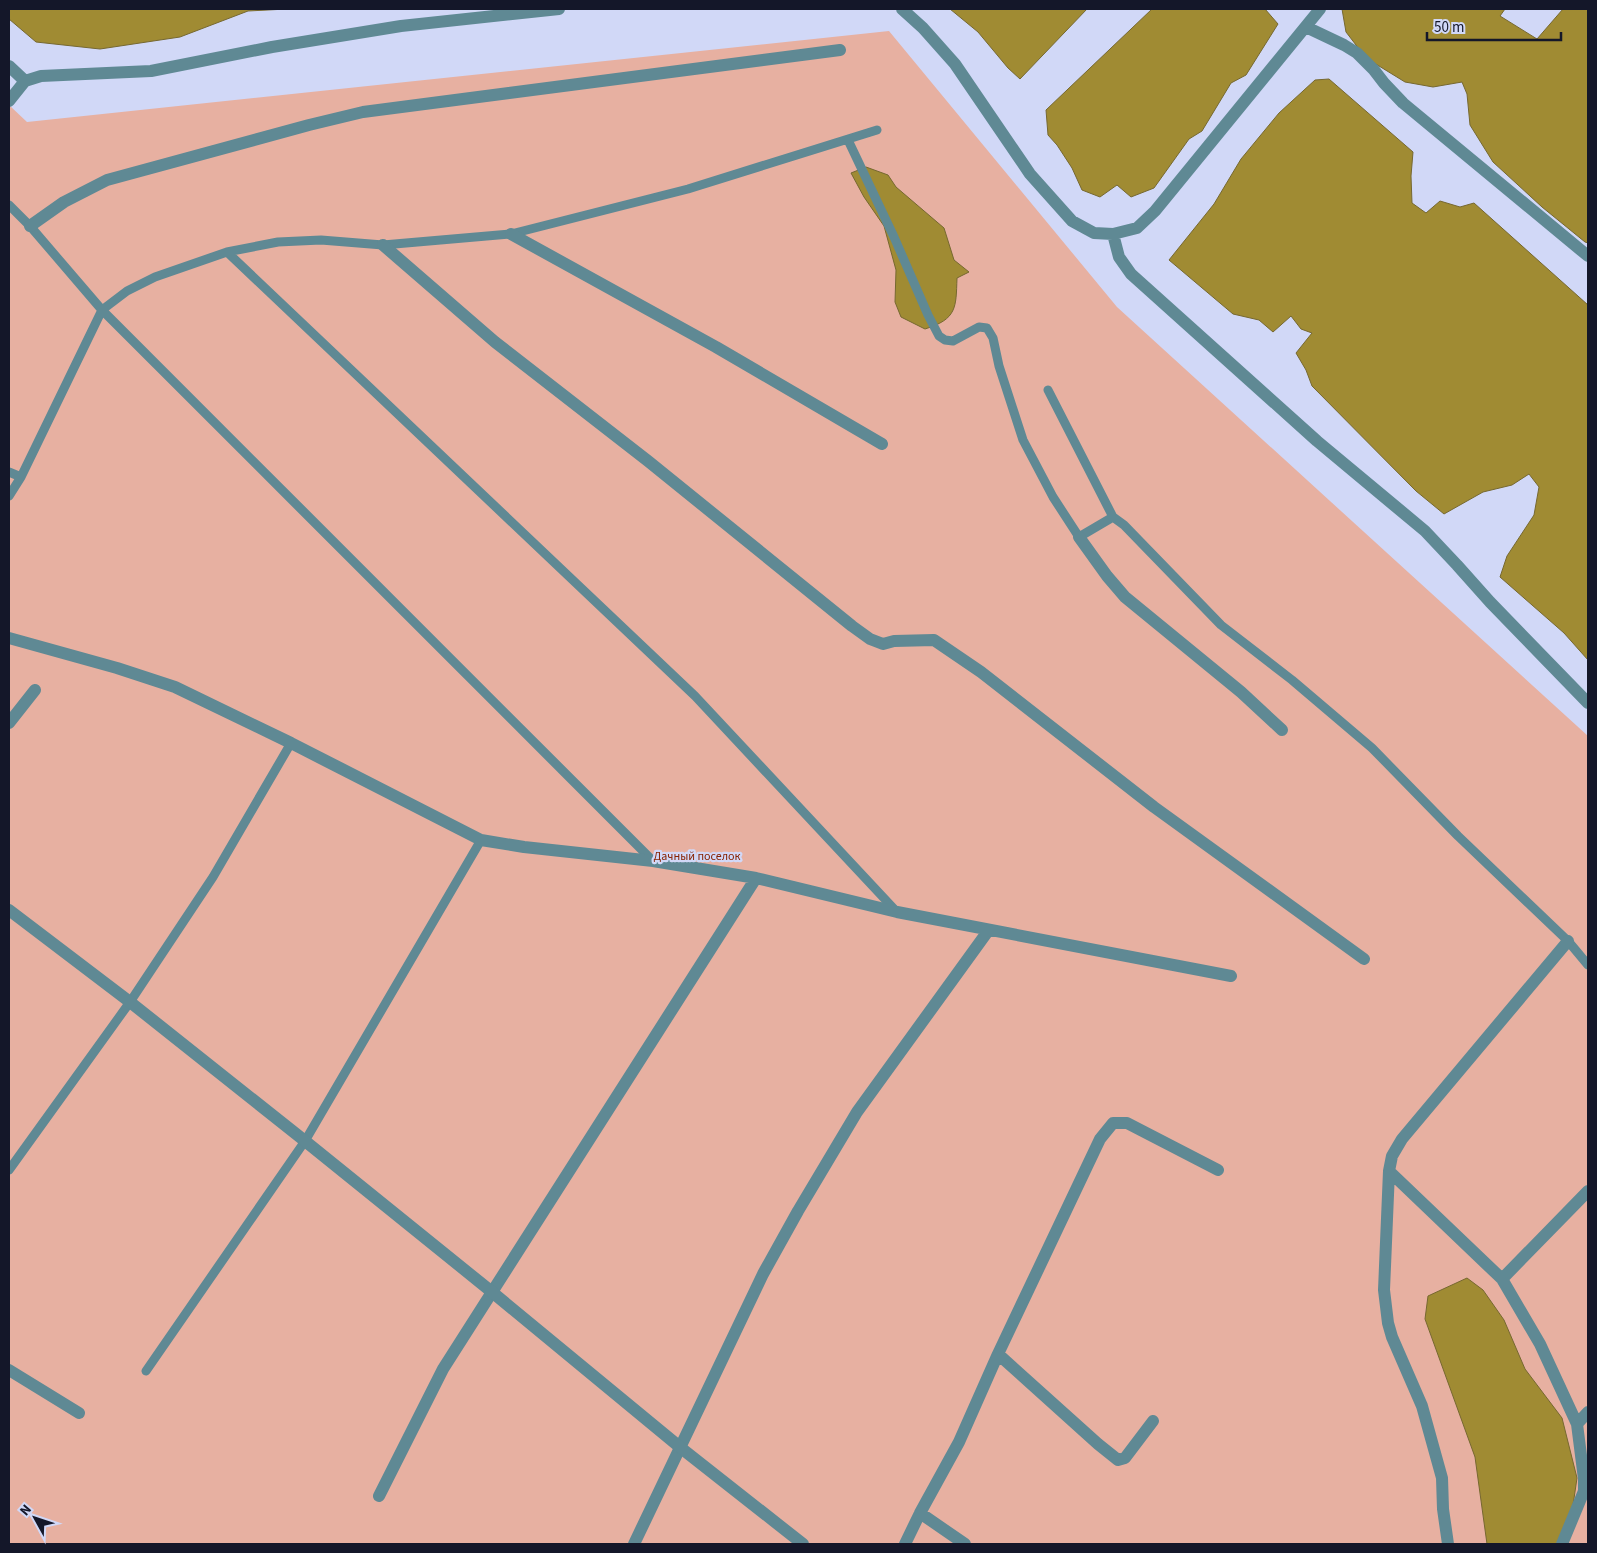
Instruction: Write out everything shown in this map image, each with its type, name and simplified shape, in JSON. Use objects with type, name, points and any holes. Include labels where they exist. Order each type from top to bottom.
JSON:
[{"type":"street","points":[[9,100],[25,81],[42,76],[151,71],[272,47],[401,26],[559,9]]},
{"type":"street","points":[[902,9],[923,28],[956,64],[1030,174],[1072,221],[1094,233],[1114,234],[1137,228],[1155,211],[1319,9]]},
{"type":"street","points":[[1306,27],[1344,45],[1362,57],[1403,103],[1588,256]]},
{"type":"street","points":[[30,226],[64,202],[108,180],[363,112],[840,50]]},
{"type":"street","points":[[9,66],[25,81]]},
{"type":"street","points":[[511,234],[716,347],[882,444]]},
{"type":"street","points":[[1114,234],[1119,257],[1131,274],[1318,441],[1425,531],[1490,602],[1588,703]]},
{"type":"street","points":[[382,245],[495,342],[648,461],[852,626],[870,639],[882,644],[894,641],[934,640],[981,672],[1154,807],[1364,959]]},
{"type":"street","points":[[1079,537],[1107,576],[1125,597],[1241,692],[1282,730]]},
{"type":"street","points":[[9,638],[117,668],[175,687],[291,743],[481,840],[524,847],[653,861],[756,878],[897,912],[988,931],[1231,976]]},
{"type":"street","points":[[9,723],[35,690]]},
{"type":"street","points":[[379,1496],[443,1370],[756,878]]},
{"type":"street","points":[[9,910],[130,1002],[305,1141],[492,1292],[680,1448],[802,1544]]},
{"type":"street","points":[[634,1544],[762,1274],[857,1112],[988,931]]},
{"type":"street","points":[[1448,1544],[1443,1509],[1442,1478],[1422,1406],[1392,1337],[1386,1315],[1384,1290],[1389,1171],[1392,1156],[1402,1139],[1568,941]]},
{"type":"street","points":[[905,1544],[959,1442],[998,1354],[1100,1139],[1113,1123],[1127,1123],[1218,1170]]},
{"type":"street","points":[[1389,1171],[1502,1279],[1540,1344],[1577,1424],[1584,1479],[1584,1491],[1562,1544]]},
{"type":"street","points":[[1502,1279],[1588,1191]]},
{"type":"street","points":[[998,1354],[1118,1460],[1126,1458],[1153,1421]]},
{"type":"street","points":[[9,1370],[79,1413]]},
{"type":"street","points":[[1577,1424],[1588,1412]]},
{"type":"street","points":[[920,1513],[965,1544]]},
{"type":"lane","points":[[9,496],[21,477],[102,310],[127,291],[155,277],[227,252],[278,242],[321,240],[382,245],[511,234],[688,189],[877,130]]},
{"type":"lane","points":[[848,140],[939,336],[945,340],[953,341],[979,327],[987,328],[993,338],[999,366],[1023,440],[1053,497],[1079,537],[1113,517]]},
{"type":"lane","points":[[9,205],[30,226],[102,310],[653,861]]},
{"type":"lane","points":[[227,252],[695,696],[897,912]]},
{"type":"lane","points":[[1048,390],[1113,517],[1131,532],[1221,625],[1292,680],[1372,748],[1458,836],[1568,941],[1588,965]]},
{"type":"lane","points":[[9,472],[21,477]]},
{"type":"lane","points":[[9,1170],[130,1002],[213,877],[291,743]]},
{"type":"lane","points":[[146,1371],[305,1141],[481,840]]},
{"type":"green space","name":"Дачный поселок","points":[[889,31],[1117,307],[1588,736],[1588,1544],[9,1544],[9,105],[27,122]]},
{"type":"shaded area","points":[[9,9],[287,9],[248,11],[180,37],[100,49],[36,42],[9,19]]},
{"type":"shaded area","points":[[950,9],[1087,9],[1020,79],[1008,68],[978,32]]},
{"type":"shaded area","points":[[1152,9],[1265,9],[1278,24],[1246,75],[1231,83],[1202,131],[1189,139],[1154,188],[1131,197],[1117,185],[1100,197],[1082,190],[1072,168],[1048,135],[1046,110]]},
{"type":"shaded area","points":[[1342,9],[1505,9],[1500,16],[1537,39],[1563,9],[1588,9],[1588,243],[1542,207],[1493,162],[1470,125],[1467,94],[1462,82],[1433,87],[1405,82],[1366,58],[1346,32]]},
{"type":"shaded area","points":[[1329,79],[1413,152],[1411,176],[1412,203],[1426,213],[1440,201],[1460,207],[1474,203],[1588,305],[1588,660],[1564,633],[1500,577],[1507,556],[1534,515],[1539,487],[1529,474],[1512,485],[1483,492],[1444,514],[1416,491],[1312,386],[1306,370],[1296,353],[1312,333],[1301,329],[1291,316],[1273,332],[1259,320],[1233,314],[1169,260],[1214,204],[1241,159],[1279,113],[1315,80]]},
{"type":"shaded area","points":[[866,167],[888,175],[896,187],[944,228],[954,260],[969,272],[957,278],[953,311],[936,325],[925,329],[901,317],[895,302],[896,270],[884,226],[864,197],[851,173]]},
{"type":"shaded area","points":[[1467,1278],[1483,1290],[1504,1320],[1525,1369],[1562,1418],[1577,1478],[1571,1519],[1557,1544],[1487,1544],[1475,1457],[1425,1319],[1428,1296]]}]
